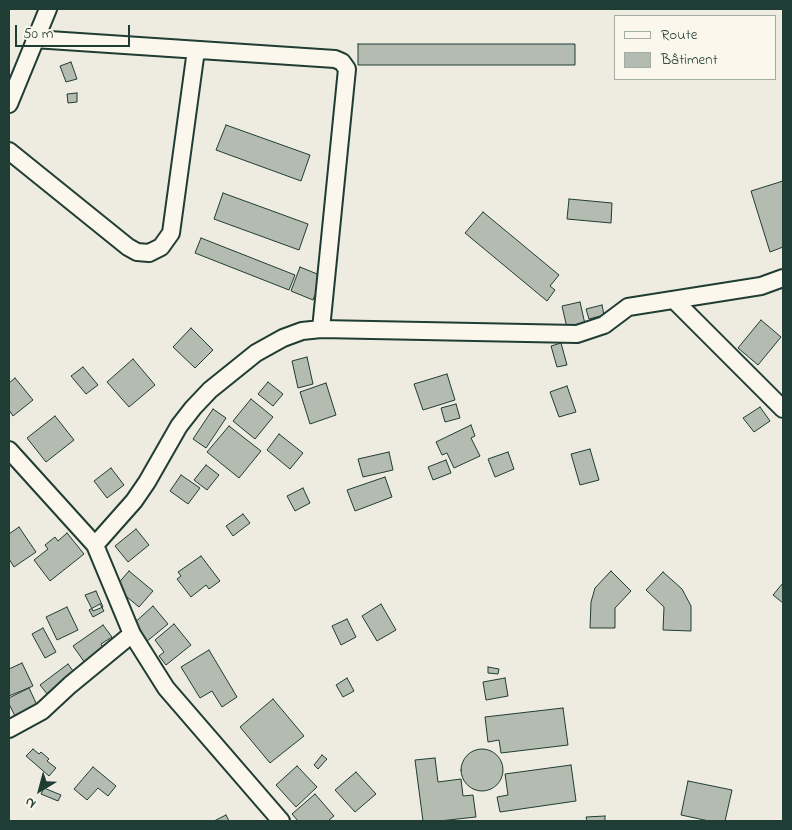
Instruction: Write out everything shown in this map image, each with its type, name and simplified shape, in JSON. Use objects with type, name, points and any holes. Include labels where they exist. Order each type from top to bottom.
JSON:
[{"type":"street","points":[[9,104],[34,39],[48,9]]},
{"type":"street","points":[[34,39],[335,59],[342,62],[347,69],[322,329]]},
{"type":"street","points":[[9,152],[128,247],[137,252],[149,253],[161,248],[171,233],[196,50]]},
{"type":"street","points":[[95,545],[134,501],[179,426],[210,390],[256,354],[283,338],[302,332],[322,329],[577,334],[604,326],[628,307],[761,286],[783,278]]},
{"type":"street","points":[[674,300],[783,409]]},
{"type":"street","points":[[9,450],[95,545],[132,634],[166,688],[281,821]]},
{"type":"street","points":[[9,729],[42,711],[70,685],[132,634]]},
{"type":"building","points":[[358,44],[575,44],[575,65],[358,65]]},
{"type":"building","points":[[71,62],[77,79],[66,82],[60,66]]},
{"type":"building","points":[[77,93],[77,102],[68,103],[67,94]]},
{"type":"building","points":[[226,125],[310,155],[301,181],[216,150]]},
{"type":"building","points":[[783,181],[783,247],[770,252],[751,191]]},
{"type":"building","points":[[223,193],[308,224],[299,250],[214,219]]},
{"type":"building","points":[[569,199],[612,203],[611,223],[567,219]]},
{"type":"building","points":[[483,212],[559,275],[550,286],[555,290],[547,301],[465,233]]},
{"type":"building","points":[[201,238],[295,275],[289,290],[195,253]]},
{"type":"building","points":[[300,267],[322,276],[313,300],[291,291]]},
{"type":"building","points":[[580,302],[585,324],[567,328],[562,306]]},
{"type":"building","points":[[602,305],[604,315],[589,319],[586,309]]},
{"type":"building","points":[[761,320],[781,337],[758,365],[738,348]]},
{"type":"building","points":[[191,328],[213,350],[195,368],[173,347]]},
{"type":"building","points":[[561,343],[567,365],[557,367],[551,346]]},
{"type":"building","points":[[307,357],[313,384],[298,388],[292,361]]},
{"type":"building","points":[[133,359],[155,385],[129,407],[107,382]]},
{"type":"building","points":[[83,367],[98,385],[86,394],[71,376]]},
{"type":"building","points":[[447,374],[455,400],[423,410],[414,384]]},
{"type":"building","points":[[15,378],[33,400],[13,416],[9,410],[9,383]]},
{"type":"building","points":[[268,382],[283,394],[273,406],[258,394]]},
{"type":"building","points":[[326,383],[336,415],[310,424],[300,392]]},
{"type":"building","points":[[567,386],[576,412],[559,417],[550,392]]},
{"type":"building","points":[[251,399],[273,417],[255,439],[233,421]]},
{"type":"building","points":[[456,404],[460,418],[445,422],[441,408]]},
{"type":"building","points":[[760,407],[770,421],[754,432],[743,418]]},
{"type":"building","points":[[213,409],[226,418],[206,448],[193,439]]},
{"type":"building","points":[[55,416],[74,440],[46,462],[27,438]]},
{"type":"building","points":[[471,425],[475,436],[471,438],[480,456],[454,468],[447,453],[442,455],[436,442]]},
{"type":"building","points":[[229,426],[261,451],[239,478],[207,452]]},
{"type":"building","points":[[279,434],[303,453],[290,469],[267,450]]},
{"type":"building","points":[[590,449],[599,480],[580,485],[571,454]]},
{"type":"building","points":[[389,452],[393,470],[363,477],[358,459]]},
{"type":"building","points":[[508,452],[514,469],[495,477],[488,459]]},
{"type":"building","points":[[446,460],[451,473],[433,480],[428,467]]},
{"type":"building","points":[[206,465],[219,475],[207,490],[194,480]]},
{"type":"building","points":[[111,468],[124,485],[107,498],[94,481]]},
{"type":"building","points":[[181,475],[200,488],[188,504],[170,491]]},
{"type":"building","points":[[385,477],[392,497],[355,511],[347,490]]},
{"type":"building","points":[[303,488],[310,503],[295,511],[287,496]]},
{"type":"building","points":[[243,514],[250,523],[233,536],[226,526]]},
{"type":"building","points":[[19,527],[36,552],[14,567],[9,559],[9,534]]},
{"type":"building","points":[[136,529],[149,545],[128,562],[115,546]]},
{"type":"building","points":[[67,533],[84,554],[50,581],[34,560],[48,549],[45,545],[55,537],[58,541]]},
{"type":"building","points":[[201,556],[220,581],[209,589],[206,585],[191,597],[177,579],[181,576],[178,572]]},
{"type":"building","points":[[129,571],[153,591],[139,607],[115,587]]},
{"type":"building","points":[[611,571],[631,591],[615,608],[615,628],[590,628],[591,602],[595,588]]},
{"type":"building","points":[[663,572],[682,589],[691,606],[691,631],[663,630],[664,607],[646,590]]},
{"type":"building","points":[[783,583],[783,603],[773,595]]},
{"type":"building","points":[[96,591],[103,607],[93,611],[85,595]]},
{"type":"building","points":[[100,604],[104,611],[93,617],[89,610]]},
{"type":"building","points":[[381,604],[396,630],[377,641],[362,616]]},
{"type":"building","points":[[153,606],[168,624],[146,642],[132,625]]},
{"type":"building","points":[[67,607],[78,630],[57,640],[46,617]]},
{"type":"building","points":[[347,619],[356,637],[341,645],[332,626]]},
{"type":"building","points":[[174,624],[191,645],[166,665],[159,656],[164,652],[155,640]]},
{"type":"building","points":[[103,625],[112,637],[101,644],[104,649],[85,663],[73,646]]},
{"type":"building","points":[[43,628],[56,652],[45,658],[32,634]]},
{"type":"building","points":[[209,650],[237,697],[222,707],[212,691],[200,698],[181,667]]},
{"type":"building","points":[[22,663],[33,686],[9,696],[9,669]]},
{"type":"building","points":[[68,664],[76,675],[48,695],[40,685]]},
{"type":"building","points":[[488,667],[499,669],[498,674],[488,673]]},
{"type":"building","points":[[347,678],[354,691],[343,697],[336,685]]},
{"type":"building","points":[[505,678],[508,696],[486,700],[483,682]]},
{"type":"building","points":[[29,688],[37,705],[15,716],[9,704],[9,698]]},
{"type":"building","points":[[273,699],[304,736],[270,763],[240,727]]},
{"type":"building","points":[[563,708],[568,745],[501,753],[499,740],[488,742],[485,717]]},
{"type":"building","points":[[33,749],[39,754],[41,752],[49,759],[47,761],[56,768],[49,776],[26,756]]},
{"type":"building","points":[[482,749],[497,755],[503,770],[497,785],[482,791],[467,785],[461,770],[467,755]]},
{"type":"building","points":[[322,755],[327,759],[318,769],[314,765]]},
{"type":"building","points":[[435,758],[438,782],[461,779],[463,796],[473,795],[476,817],[423,821],[415,760]]},
{"type":"building","points":[[571,765],[576,801],[500,812],[497,797],[508,795],[505,774]]},
{"type":"building","points":[[297,766],[317,787],[296,807],[276,785]]},
{"type":"building","points":[[93,767],[116,786],[108,796],[98,788],[87,800],[74,789]]},
{"type":"building","points":[[356,772],[376,794],[355,812],[335,790]]},
{"type":"building","points":[[688,781],[732,790],[725,821],[709,821],[681,815]]},
{"type":"building","points":[[44,788],[61,795],[58,801],[41,794]]},
{"type":"building","points":[[315,794],[334,816],[328,821],[298,821],[292,814]]},
{"type":"building","points":[[226,815],[229,821],[214,821]]},
{"type":"building","points":[[605,816],[605,821],[587,821],[586,817]]}]
